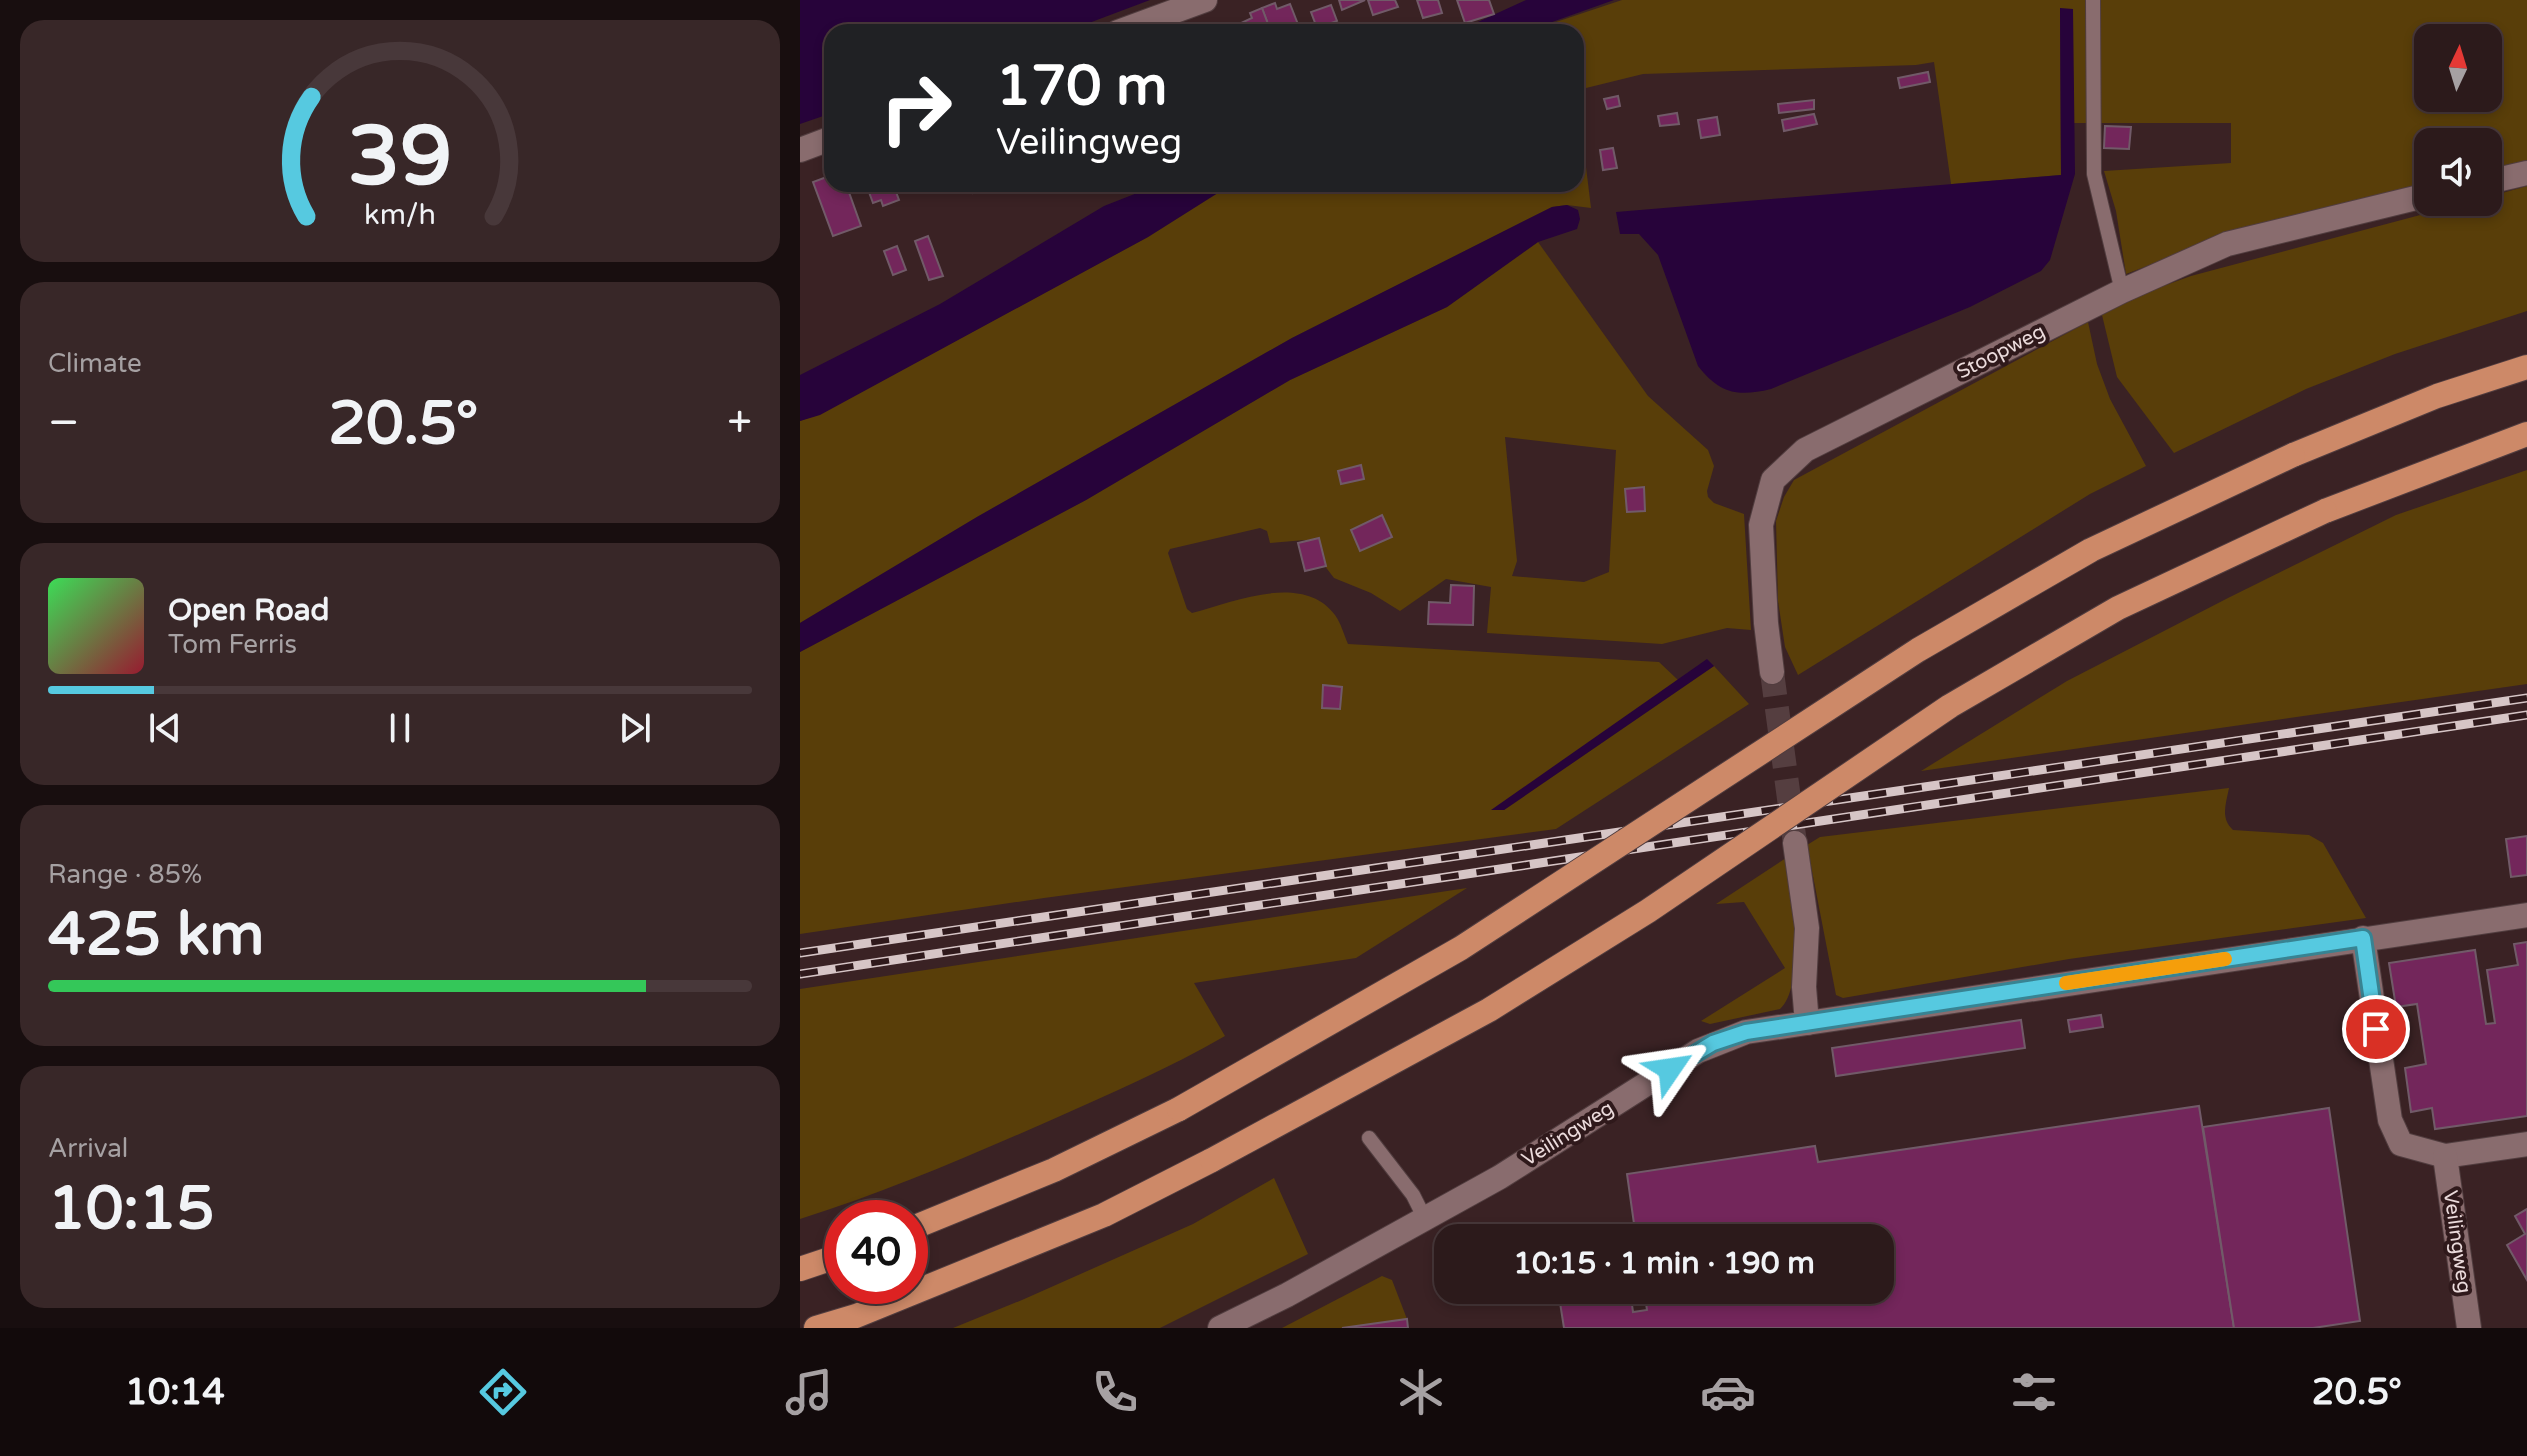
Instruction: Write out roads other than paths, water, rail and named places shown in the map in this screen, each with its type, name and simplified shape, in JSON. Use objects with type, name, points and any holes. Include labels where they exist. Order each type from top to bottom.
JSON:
[{"type":"highway","points":[[928,1222],[1054,1170],[1179,1109],[1461,948],[1918,650],[2091,550],[2293,455],[2437,396],[2527,367]]},
{"type":"highway","points":[[816,1328],[856,1316],[1104,1215],[1489,1010],[1648,911],[1950,706],[2118,608],[2325,511],[2527,434]]},
{"type":"highway","points":[[800,1269],[824,1261]]},
{"type":"street","points":[[1140,24],[1205,0]]},
{"type":"street","points":[[800,150],[824,141]]},
{"type":"street","points":[[2502,179],[2527,173]]},
{"type":"street","name":"Stoopweg","points":[[1772,672],[1761,525],[1773,480],[1805,450],[2122,291],[2227,244],[2414,198]]},
{"type":"street","points":[[1795,843],[1807,928],[1804,987],[1807,1023]]},
{"type":"street","name":"Veilingweg","points":[[1220,1328],[1287,1295],[1500,1177],[1698,1051],[1746,1032],[2527,915]]},
{"type":"street","points":[[2363,938],[2390,1120],[2401,1144],[2445,1156],[2527,1144]]},
{"type":"street","name":"Veilingweg","points":[[2445,1156],[2469,1328]]},
{"type":"lane","points":[[2093,0],[2094,174],[2122,291]]},
{"type":"lane","points":[[1369,1138],[1413,1195],[1425,1219]]},
{"type":"tunnel","points":[[1772,672],[1795,843]]},
{"type":"railway","points":[[800,953],[2527,698]]},
{"type":"railway","points":[[800,974],[2527,715]]}]
